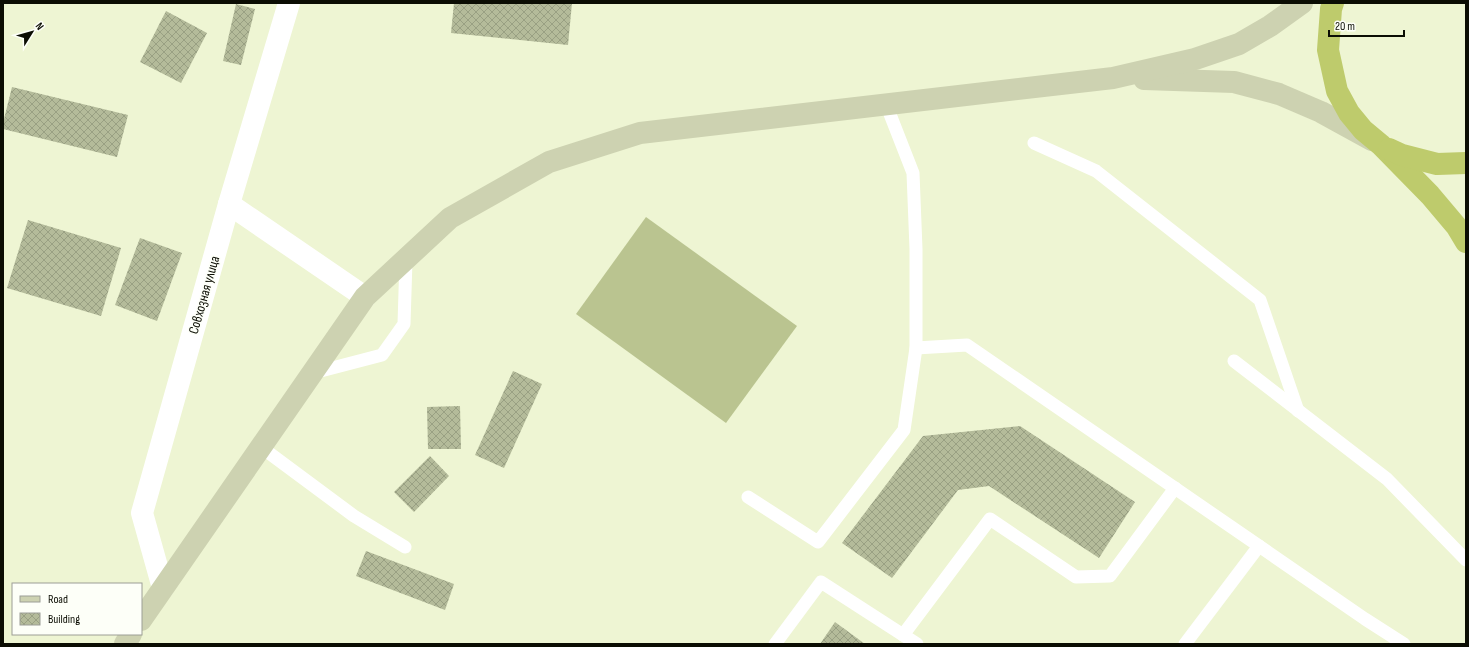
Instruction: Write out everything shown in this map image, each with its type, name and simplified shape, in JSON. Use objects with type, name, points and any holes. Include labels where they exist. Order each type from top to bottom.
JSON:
[{"type":"highway","points":[[1333,3],[1331,9],[1328,50],[1337,91],[1349,113],[1363,130],[1381,144],[1430,195],[1457,227],[1466,242]]},
{"type":"highway","points":[[1381,144],[1402,155],[1437,164],[1466,163]]},
{"type":"main road","points":[[142,619],[366,297],[450,218],[549,162],[640,133],[1113,78],[1196,60],[1240,44],[1270,26],[1302,3]]},
{"type":"main road","points":[[1113,78],[1234,82],[1279,94],[1321,112],[1381,144]]},
{"type":"main road","points":[[124,644],[131,635]]},
{"type":"street","name":"Совхозная улица","points":[[163,588],[142,513],[229,204],[289,3]]},
{"type":"street","points":[[229,204],[366,297]]},
{"type":"lane","points":[[748,497],[818,542],[904,430],[916,348],[916,249],[913,173],[886,104]]},
{"type":"lane","points":[[1034,143],[1096,171],[1260,300],[1298,411]]},
{"type":"lane","points":[[313,373],[382,355],[404,324],[406,260]]},
{"type":"lane","points":[[916,348],[967,345],[1365,619],[1404,644]]},
{"type":"lane","points":[[1234,361],[1387,479],[1466,560]]},
{"type":"lane","points":[[261,447],[354,516],[405,547]]},
{"type":"lane","points":[[903,635],[990,519],[1076,577],[1110,576],[1175,488]]},
{"type":"lane","points":[[1185,644],[1259,546]]},
{"type":"lane","points":[[775,644],[822,582],[917,644]]},
{"type":"green space","points":[[646,217],[797,326],[726,423],[576,314]]},
{"type":"building","points":[[454,3],[572,3],[568,45],[451,33]]},
{"type":"building","points":[[236,4],[255,9],[241,65],[223,61]]},
{"type":"building","points":[[166,11],[207,33],[181,83],[140,62]]},
{"type":"building","points":[[12,87],[128,115],[117,157],[3,129],[3,123]]},
{"type":"building","points":[[28,220],[121,248],[101,316],[7,288]]},
{"type":"building","points":[[140,238],[182,253],[157,321],[115,305]]},
{"type":"building","points":[[513,371],[542,384],[504,468],[475,455]]},
{"type":"building","points":[[460,406],[461,449],[428,449],[427,407]]},
{"type":"building","points":[[1020,426],[1135,502],[1099,558],[989,486],[958,490],[892,578],[842,543],[923,436]]},
{"type":"building","points":[[430,456],[449,476],[414,512],[394,492]]},
{"type":"building","points":[[366,551],[454,584],[445,610],[356,576]]},
{"type":"building","points":[[835,622],[865,644],[820,644]]}]
